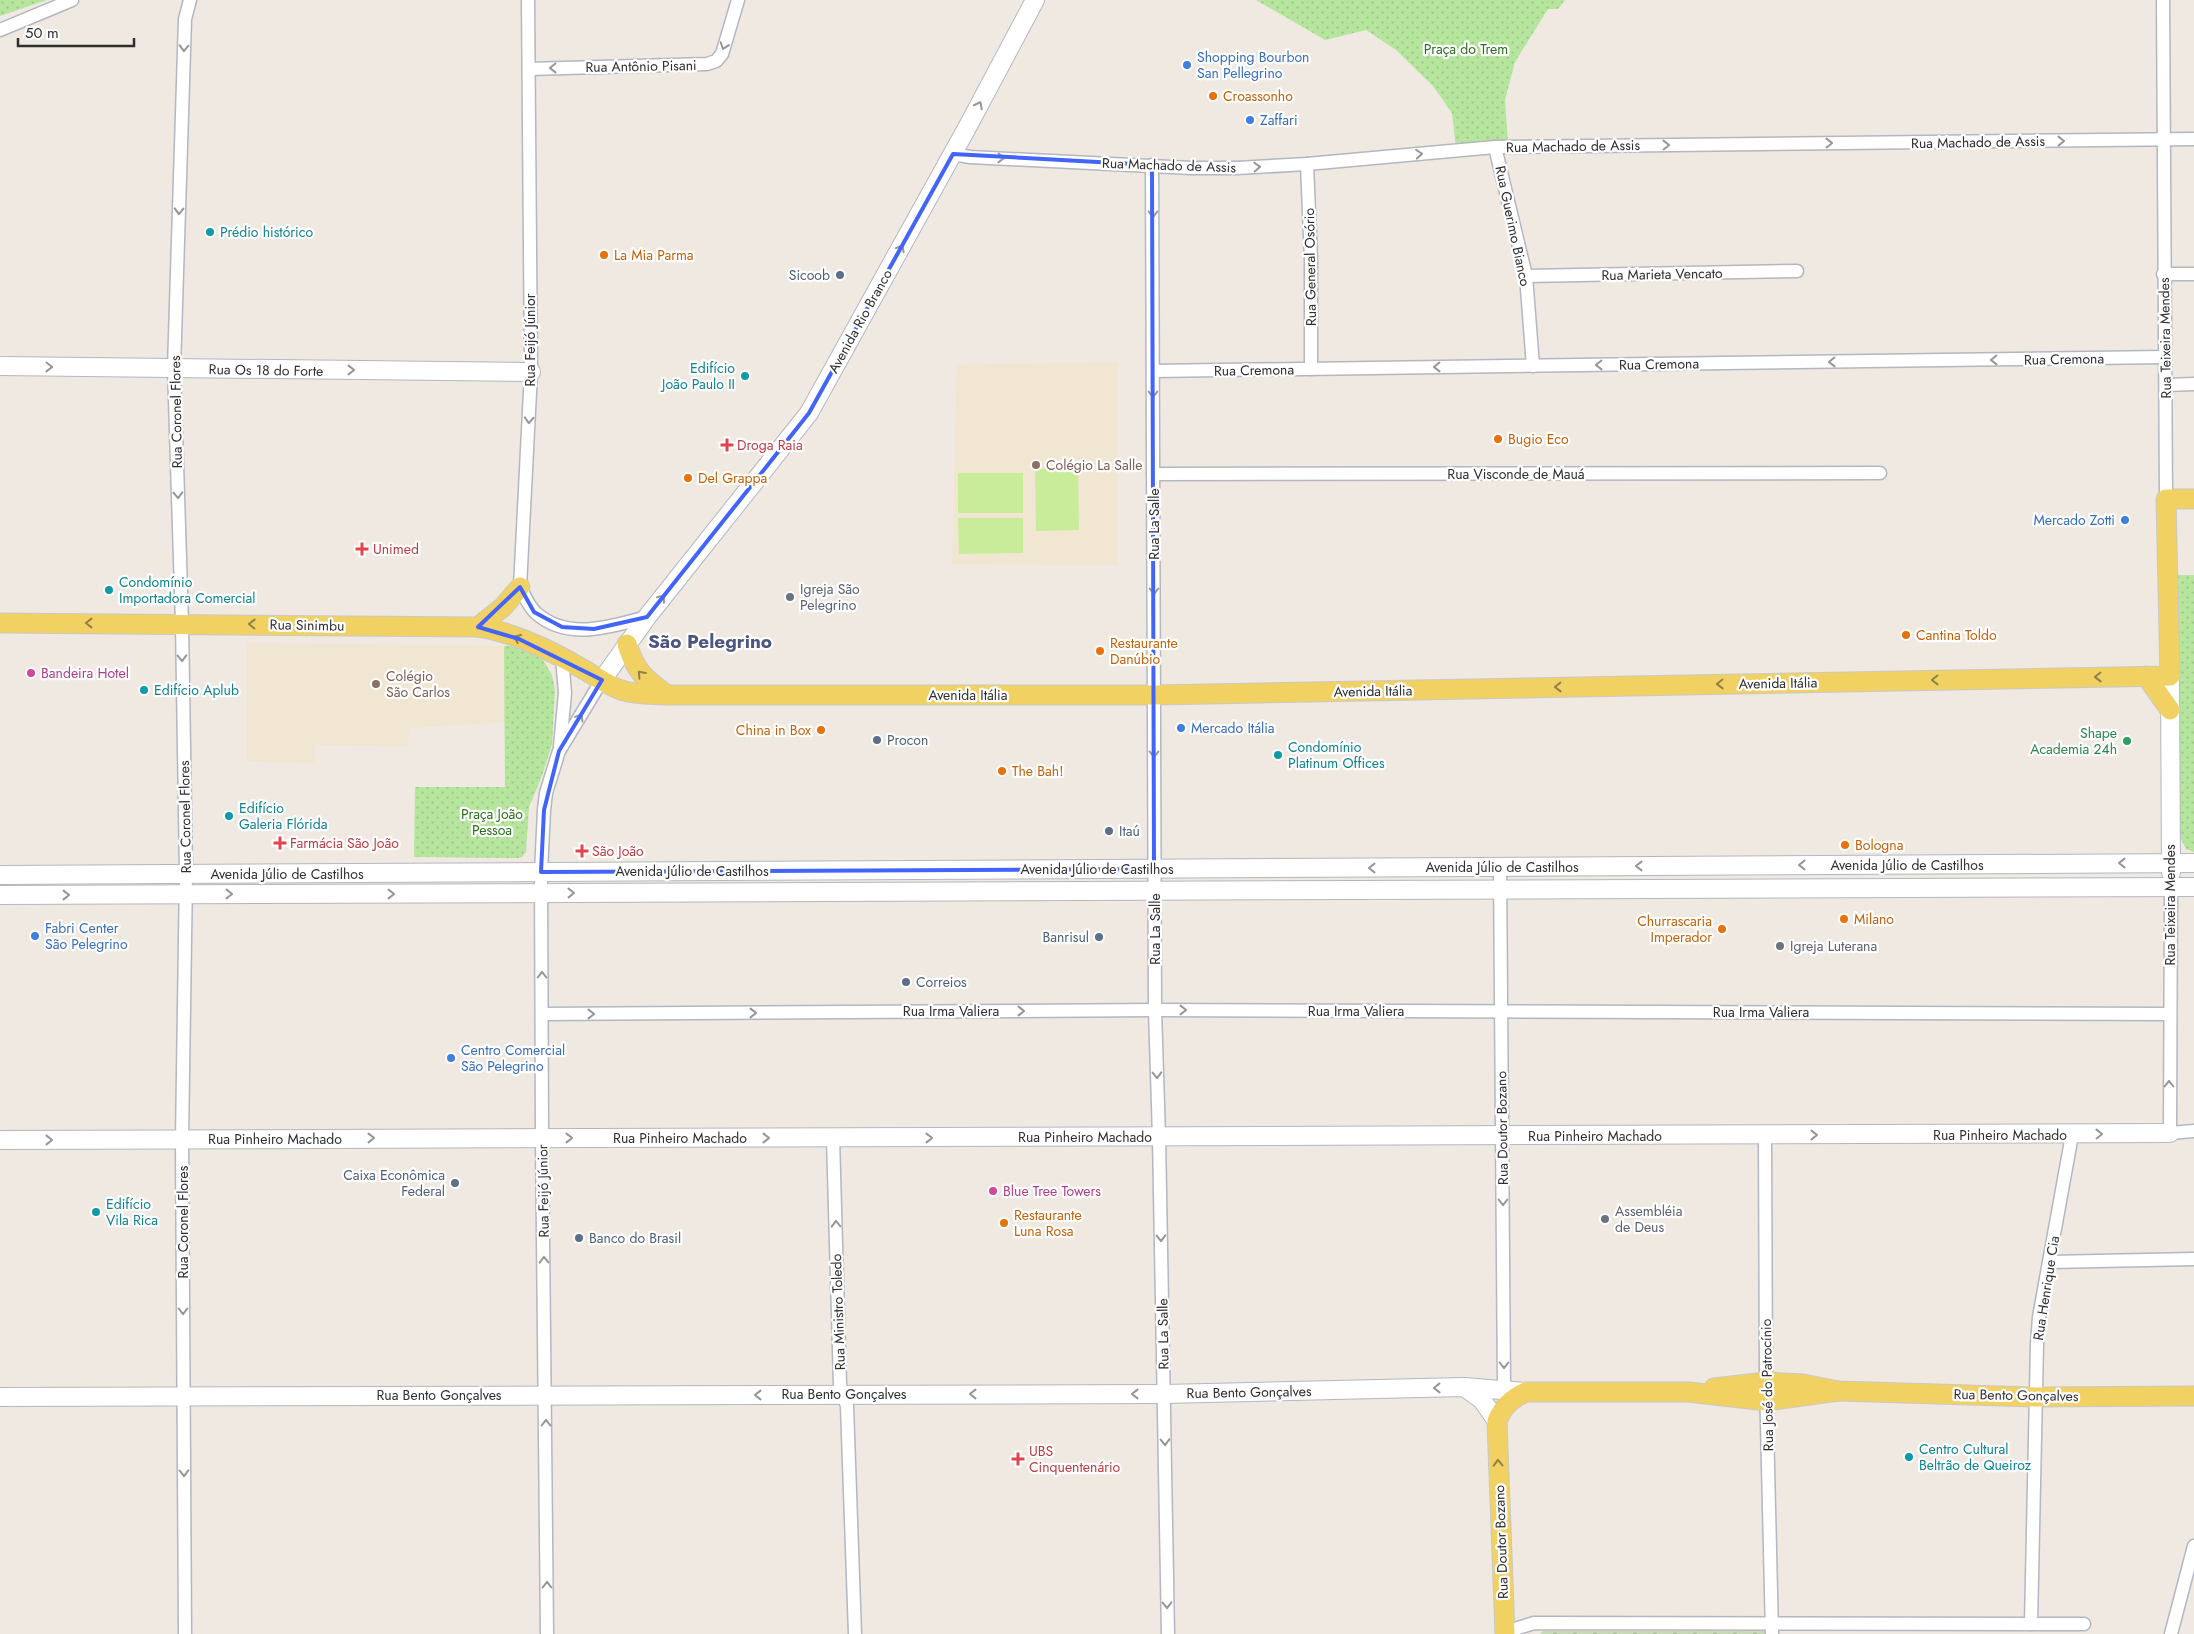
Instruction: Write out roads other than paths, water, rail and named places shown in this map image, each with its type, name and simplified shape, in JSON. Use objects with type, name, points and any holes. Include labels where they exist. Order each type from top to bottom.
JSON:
[{"type":"main road","points":[[2166,499],[2194,499]]},
{"type":"main road","name":"Rua Teixeira Mendes","points":[[2166,499],[2170,676]]},
{"type":"main road","points":[[478,627],[503,606],[520,587]]},
{"type":"main road","name":"Rua Sinimbu","points":[[0,623],[182,623],[478,627],[502,632],[562,658],[602,680]]},
{"type":"main road","points":[[627,644],[632,662],[641,674],[667,695]]},
{"type":"main road","points":[[2146,676],[2170,676]]},
{"type":"main road","points":[[2146,676],[2170,710]]},
{"type":"main road","name":"Avenida Itália","points":[[602,680],[621,690],[641,694],[667,695],[1154,695],[2146,676]]},
{"type":"main road","name":"Rua Bento Gonçalves","points":[[1688,1392],[1728,1385],[1766,1382],[1803,1384],[1838,1391],[2036,1397],[2194,1396]]},
{"type":"main road","name":"Rua Bento Gonçalves","points":[[1526,1392],[1688,1392],[1766,1401],[1838,1391]]},
{"type":"main road","points":[[1497,1420],[1502,1409],[1517,1396],[1526,1392]]},
{"type":"main road","name":"Rua Doutor Bozano","points":[[1497,1420],[1505,1634]]},
{"type":"street","points":[[0,30],[72,0]]},
{"type":"street","name":"Rua Coronel Flores","points":[[186,1634],[182,1139],[186,874],[182,623],[174,368],[185,19],[190,0]]},
{"type":"street","name":"Rua Feijó Júnior","points":[[520,587],[531,372],[528,0]]},
{"type":"street","name":"Rua Antônio Pisani","points":[[529,69],[707,64],[716,61],[722,54],[738,0]]},
{"type":"street","name":"Avenida Rio Branco","points":[[602,680],[647,617],[809,413],[953,154],[1034,0]]},
{"type":"street","name":"Rua Teixeira Mendes","points":[[2163,0],[2166,499]]},
{"type":"street","name":"Rua Machado de Assis","points":[[953,154],[970,157],[1237,168],[1306,164],[1495,146],[2194,139]]},
{"type":"street","name":"Rua Guerimo Bianco","points":[[1495,146],[1526,276],[1533,366]]},
{"type":"street","name":"Rua General Osório","points":[[1306,164],[1311,260],[1311,369]]},
{"type":"street","name":"Rua La Salle","points":[[1152,165],[1155,1010],[1160,1137],[1168,1634]]},
{"type":"street","name":"Rua Marieta Vencato","points":[[1526,276],[1797,271]]},
{"type":"street","points":[[2164,274],[2194,274]]},
{"type":"street","name":"Rua Cremona","points":[[1153,371],[2165,358]]},
{"type":"street","name":"Rua Os 18 do Forte","points":[[0,366],[531,372]]},
{"type":"street","points":[[2166,384],[2194,384]]},
{"type":"street","name":"Rua Visconde de Mauá","points":[[1153,474],[1880,473]]},
{"type":"street","points":[[520,587],[534,612],[551,624],[576,629],[594,629],[647,617]]},
{"type":"street","name":"Rua Feijó Júnior","points":[[547,1634],[541,872],[546,793],[559,751],[565,693],[562,658]]},
{"type":"street","name":"Rua Teixeira Mendes","points":[[2170,676],[2170,1133]]},
{"type":"street","name":"Rua Feijó Júnior","points":[[559,751],[602,680]]},
{"type":"street","name":"Avenida Júlio de Castilhos","points":[[0,875],[2194,863]]},
{"type":"street","points":[[1906,864],[1907,888]]},
{"type":"street","points":[[1992,864],[1992,887]]},
{"type":"street","points":[[2071,864],[2071,887]]},
{"type":"street","points":[[1825,888],[1826,865]]},
{"type":"street","points":[[1595,889],[1596,866]]},
{"type":"street","points":[[1675,866],[1676,889]]},
{"type":"street","points":[[1747,866],[1748,888]]},
{"type":"street","points":[[1392,890],[1393,867]]},
{"type":"street","name":"Rua Doutor Bozano","points":[[1500,867],[1504,1389]]},
{"type":"street","points":[[1232,868],[1232,890]]},
{"type":"street","points":[[1311,868],[1311,890]]},
{"type":"street","points":[[1072,869],[1072,891]]},
{"type":"street","points":[[847,892],[848,870]]},
{"type":"street","points":[[924,870],[924,892]]},
{"type":"street","points":[[703,892],[704,871]]},
{"type":"street","points":[[776,892],[777,871]]},
{"type":"street","points":[[350,874],[350,894]]},
{"type":"street","points":[[33,875],[33,895]]},
{"type":"street","name":"Avenida Júlio de Castilhos","points":[[0,895],[2194,887]]},
{"type":"street","name":"Rua Irma Valiera","points":[[542,1014],[1155,1010],[2169,1014]]},
{"type":"street","points":[[2170,1133],[2194,1131]]},
{"type":"street","name":"Rua Pinheiro Machado","points":[[0,1140],[1765,1136],[2170,1133]]},
{"type":"street","name":"Rua Henrique Cia","points":[[2031,1624],[2039,1317],[2072,1135]]},
{"type":"street","name":"Rua José do Patrocínio","points":[[1765,1136],[1766,1401],[1772,1629]]},
{"type":"street","name":"Rua Ministro Toledo","points":[[833,1138],[840,1385],[847,1406],[855,1634]]},
{"type":"street","points":[[2050,1262],[2194,1260]]},
{"type":"street","points":[[1464,1387],[1482,1400],[1497,1420]]},
{"type":"street","name":"Rua Bento Gonçalves","points":[[0,1397],[1164,1394],[1464,1387],[1526,1392]]},
{"type":"street","points":[[2171,1634],[2194,1546]]},
{"type":"street","points":[[1511,1634],[1518,1628],[1534,1623],[1772,1629],[1911,1629],[2031,1624],[2084,1624]]},
{"type":"place","name":"Shopping Bourbon San Pellegrino","points":[[1187,65]]},
{"type":"place","name":"Croassonho","points":[[1213,96]]},
{"type":"place","name":"Zaffari","points":[[1250,120]]},
{"type":"place","name":"Prédio histórico","points":[[210,232]]},
{"type":"place","name":"La Mia Parma","points":[[604,255]]},
{"type":"place","name":"Sicoob","points":[[840,275]]},
{"type":"place","name":"Edifício João Paulo II","points":[[745,376]]},
{"type":"place","name":"Bugio Eco","points":[[1498,439]]},
{"type":"place","name":"Droga Raia","points":[[727,445]]},
{"type":"place","name":"Colégio La Salle","points":[[1036,465]]},
{"type":"place","name":"Del Grappa","points":[[688,478]]},
{"type":"place","name":"Mercado Zotti","points":[[2125,520]]},
{"type":"place","name":"Unimed","points":[[362,549]]},
{"type":"place","name":"Condomínio Importadora Comercial","points":[[109,590]]},
{"type":"place","name":"Igreja São Pelegrino","points":[[790,597]]},
{"type":"place","name":"Cantina Toldo","points":[[1906,635]]},
{"type":"place","name":"Restaurante Danúbio","points":[[1100,651]]},
{"type":"place","name":"Bandeira Hotel","points":[[31,673]]},
{"type":"place","name":"Colégio São Carlos","points":[[376,684]]},
{"type":"place","name":"Edifício Aplub","points":[[144,690]]},
{"type":"place","name":"Mercado Itália","points":[[1181,728]]},
{"type":"place","name":"China in Box","points":[[821,730]]},
{"type":"place","name":"Procon","points":[[877,740]]},
{"type":"place","name":"Shape Academia 24h","points":[[2127,741]]},
{"type":"place","name":"Condomínio Platinum Offices","points":[[1278,755]]},
{"type":"place","name":"The Bah!","points":[[1002,771]]},
{"type":"place","name":"Edifício Galeria Flórida","points":[[229,816]]},
{"type":"place","name":"Itaú","points":[[1109,831]]},
{"type":"place","name":"Farmácia São João","points":[[280,843]]},
{"type":"place","name":"Bologna","points":[[1845,845]]},
{"type":"place","name":"São João","points":[[582,851]]},
{"type":"place","name":"Milano","points":[[1844,919]]},
{"type":"place","name":"Churrascaria Imperador","points":[[1722,929]]},
{"type":"place","name":"Fabri Center São Pelegrino","points":[[35,936]]},
{"type":"place","name":"Banrisul","points":[[1099,937]]},
{"type":"place","name":"Igreja Luterana","points":[[1780,946]]},
{"type":"place","name":"Correios","points":[[906,982]]},
{"type":"place","name":"Centro Comercial São Pelegrino","points":[[451,1058]]},
{"type":"place","name":"Caixa Econômica Federal","points":[[455,1183]]},
{"type":"place","name":"Blue Tree Towers","points":[[993,1191]]},
{"type":"place","name":"Edifício Vila Rica","points":[[96,1212]]},
{"type":"place","name":"Assembléia de Deus","points":[[1605,1219]]},
{"type":"place","name":"Restaurante Luna Rosa","points":[[1004,1223]]},
{"type":"place","name":"Banco do Brasil","points":[[579,1238]]},
{"type":"place","name":"Centro Cultural Beltrão de Queiroz","points":[[1909,1457]]},
{"type":"place","name":"UBS Cinquentenário","points":[[1018,1459]]},
{"type":"district","name":"São Pelegrino","points":[[710,641]]},
{"type":"park label","name":"Praça do Trem","points":[[1466,49]]},
{"type":"park label","name":"Praça João Pessoa","points":[[492,822]]}]
